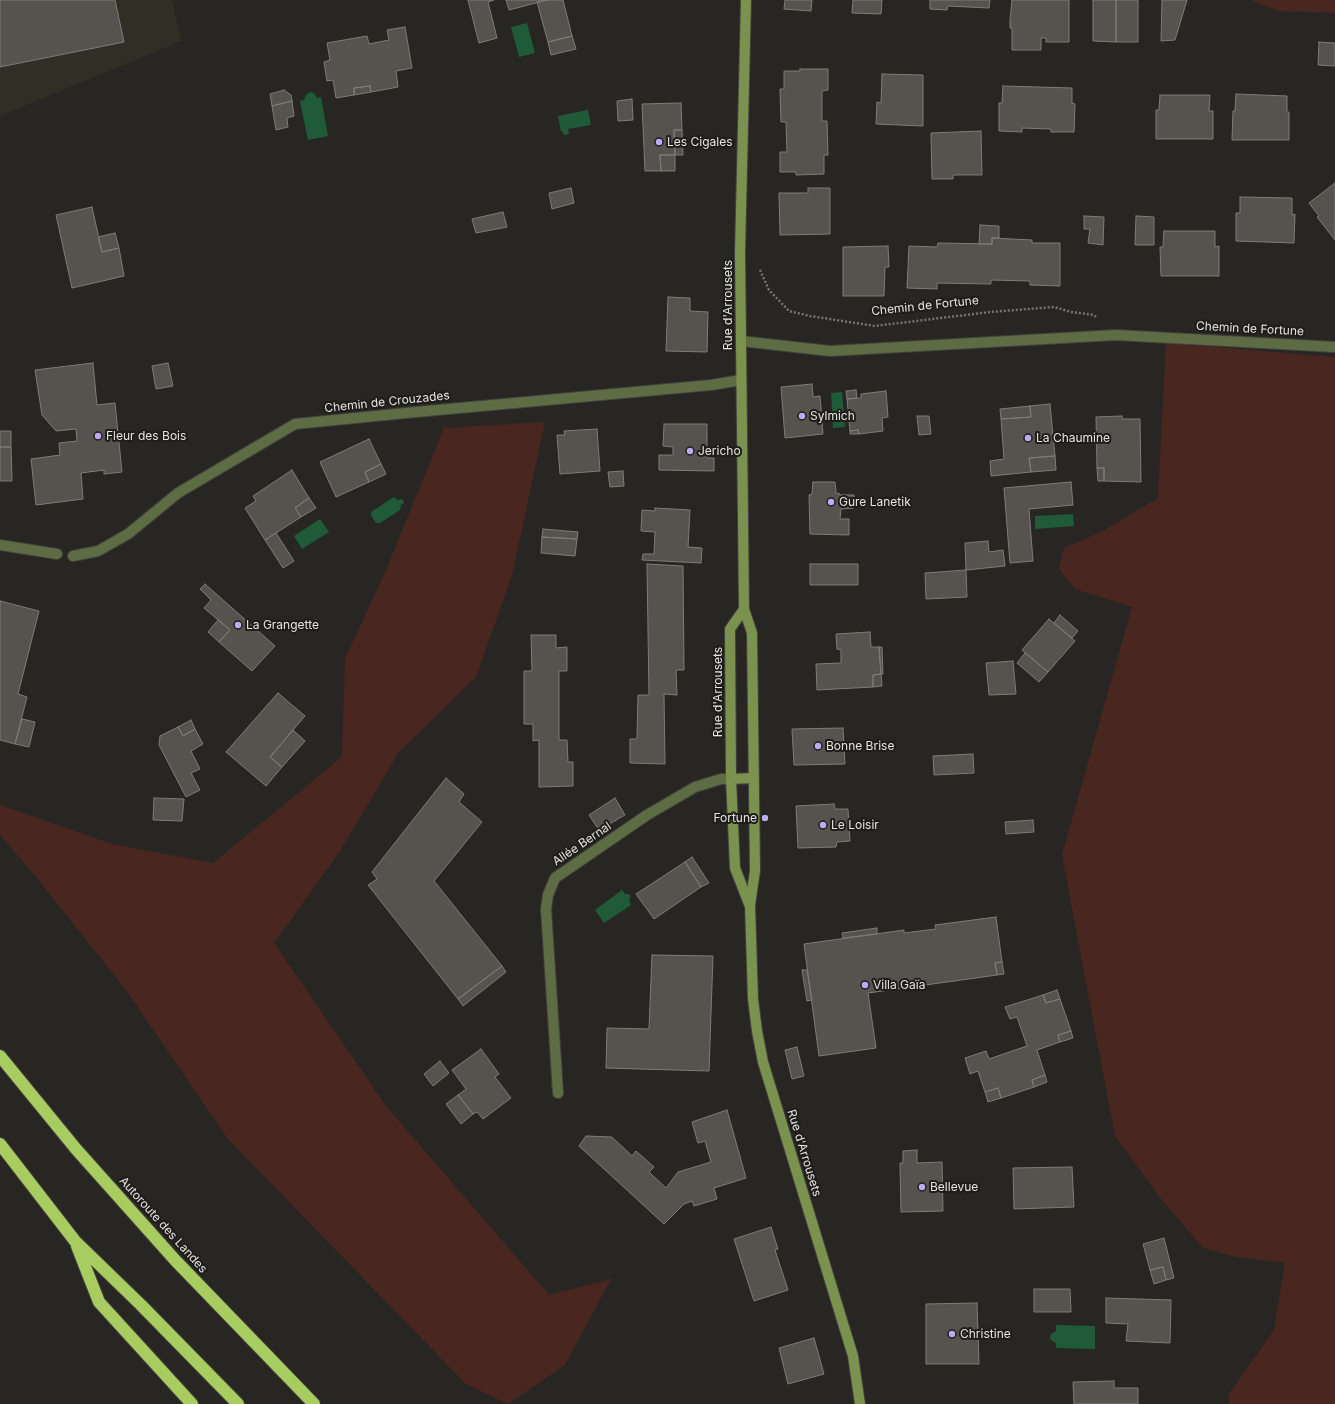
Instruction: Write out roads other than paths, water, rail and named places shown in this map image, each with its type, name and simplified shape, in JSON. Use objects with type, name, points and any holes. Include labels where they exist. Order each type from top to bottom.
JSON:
[{"type":"highway","name":"Autoroute des Landes","points":[[0,1056],[76,1149],[174,1260],[314,1404]]},
{"type":"highway","points":[[0,1144],[75,1241],[141,1305],[238,1404]]},
{"type":"highway","points":[[75,1241],[99,1302],[192,1404]]},
{"type":"main road","name":"Rue d'Arrousets","points":[[746,0],[740,252],[744,609],[752,633],[755,871],[750,905],[753,999],[763,1062],[853,1356],[860,1404]]},
{"type":"main road","name":"Rue d'Arrousets","points":[[744,609],[730,629],[731,779],[734,868],[750,905]]},
{"type":"main road","points":[[731,779],[754,778]]},
{"type":"street","name":"Chemin de Fortune","points":[[741,341],[830,351],[1116,335],[1335,347]]},
{"type":"street","name":"Chemin de Crouzades","points":[[72,556],[98,551],[128,534],[178,493],[295,424],[711,385],[741,380]]},
{"type":"street","points":[[0,545],[8,548],[57,554]]},
{"type":"street","name":"Allée Bernal","points":[[558,1093],[546,909],[548,895],[555,878],[647,815],[695,787],[721,779],[731,779]]},
{"type":"place","name":"Les Cigales","points":[[659,142]]},
{"type":"place","name":"Sylmich","points":[[802,416]]},
{"type":"place","name":"Fleur des Bois","points":[[98,436]]},
{"type":"place","name":"La Chaumine","points":[[1028,438]]},
{"type":"place","name":"Jericho","points":[[690,451]]},
{"type":"place","name":"Gure Lanetik","points":[[831,502]]},
{"type":"place","name":"La Grangette","points":[[238,625]]},
{"type":"place","name":"Bonne Brise","points":[[818,746]]},
{"type":"place","name":"Fortune","points":[[765,818]]},
{"type":"place","name":"Le Loisir","points":[[823,825]]},
{"type":"place","name":"Villa Gaïa","points":[[865,985]]},
{"type":"place","name":"Bellevue","points":[[922,1187]]},
{"type":"place","name":"Christine","points":[[952,1334]]}]
